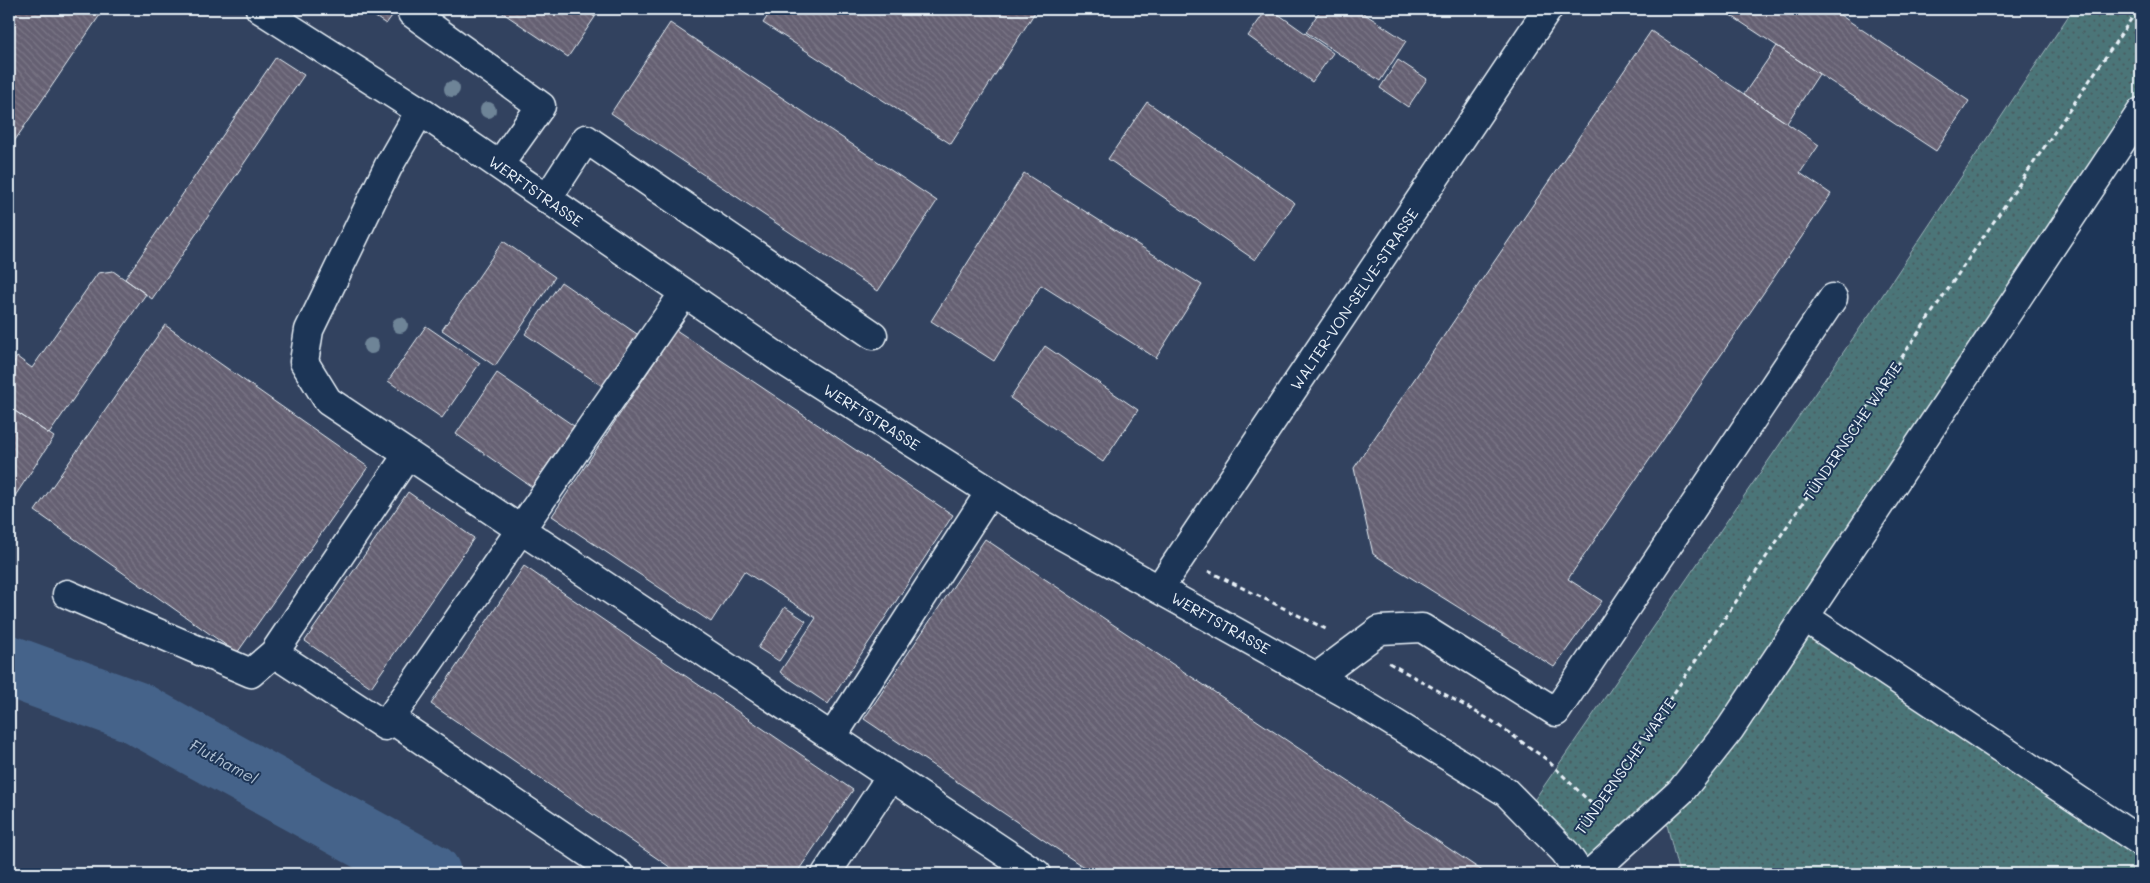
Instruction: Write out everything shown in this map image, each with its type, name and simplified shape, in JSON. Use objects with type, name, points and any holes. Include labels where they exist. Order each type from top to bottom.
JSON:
[{"type":"street","name":"WERFTSTRASSE","points":[[260,9],[420,111],[782,360],[990,492],[1038,522],[1317,677],[1506,792],[1565,852],[1580,874]]},
{"type":"street","name":"WALTER-VON-SELVE-STRASSE","points":[[1159,589],[1548,9]]},
{"type":"street","points":[[412,13],[541,106],[499,165]]},
{"type":"street","points":[[420,111],[388,167],[309,330],[304,362],[328,401],[1037,874]]},
{"type":"street","points":[[1590,874],[1681,791],[1730,730],[2141,112]]},
{"type":"street","points":[[547,199],[586,139],[873,335]]},
{"type":"street","points":[[274,653],[386,726],[636,366],[684,293]]},
{"type":"street","points":[[1317,677],[1380,630],[1422,628],[1556,712],[1833,298]]},
{"type":"street","points":[[67,594],[251,673],[274,653],[408,454]]},
{"type":"street","points":[[832,737],[990,492]]},
{"type":"street","points":[[1806,618],[2141,842]]},
{"type":"street","points":[[391,719],[619,874]]},
{"type":"street","points":[[826,874],[890,776]]},
{"type":"path","name":"TÜNDERNSCHE WARTE","points":[[1565,852],[2138,9]]},
{"type":"path","points":[[1181,557],[1359,646],[1492,721],[1546,759],[1596,808]]},
{"type":"shaded area","points":[[9,9],[2141,9],[2141,75],[1663,808],[1679,874],[9,874]]},
{"type":"green space","points":[[2073,9],[2141,9],[2141,107],[1727,728],[1586,874],[1528,809],[1878,302]]},
{"type":"green space","points":[[1806,618],[2141,842],[2141,874],[1679,874],[1663,808]]},
{"type":"building","points":[[9,9],[104,9],[9,149]]},
{"type":"building","points":[[363,9],[397,9],[386,24]]},
{"type":"building","points":[[497,9],[584,9],[595,17],[568,57]]},
{"type":"building","points":[[584,9],[601,9],[595,17]]},
{"type":"building","points":[[772,9],[1037,9],[951,144],[763,23]]},
{"type":"building","points":[[1267,9],[1271,9],[1333,53],[1312,82],[1248,36]]},
{"type":"building","points":[[1321,9],[1357,9],[1406,41],[1380,81],[1306,32]]},
{"type":"building","points":[[1721,9],[1831,9],[1969,101],[1936,151]]},
{"type":"building","points":[[670,23],[937,201],[878,291],[611,113]]},
{"type":"building","points":[[1651,31],[1819,145],[1800,173],[1831,194],[1568,579],[1602,601],[1554,667],[1373,554],[1354,468]]},
{"type":"building","points":[[1777,46],[1819,74],[1787,123],[1744,94]]},
{"type":"building","points":[[276,57],[304,75],[152,299],[125,279]]},
{"type":"building","points":[[1398,60],[1427,79],[1408,107],[1380,88]]},
{"type":"building","points":[[1147,102],[1295,203],[1255,260],[1108,159]]},
{"type":"building","points":[[1024,173],[1202,285],[1156,358],[1041,285],[994,361],[931,321]]},
{"type":"building","points":[[503,241],[555,277],[495,366],[442,330]]},
{"type":"building","points":[[113,271],[146,294],[49,434],[9,407],[9,370],[17,357],[32,368],[98,273]]},
{"type":"building","points":[[561,282],[640,336],[605,388],[525,334]]},
{"type":"building","points":[[165,325],[368,467],[237,653],[35,511]]},
{"type":"building","points":[[426,326],[480,363],[442,418],[388,381]]},
{"type":"building","points":[[676,330],[953,515],[828,704],[780,672],[816,618],[744,571],[711,622],[552,516]]},
{"type":"building","points":[[1045,346],[1138,410],[1103,462],[1010,398]]},
{"type":"building","points":[[497,373],[574,426],[532,487],[456,434]]},
{"type":"building","points":[[9,407],[54,437],[9,505]]},
{"type":"building","points":[[408,492],[474,538],[371,687],[305,641]]},
{"type":"building","points":[[985,539],[1487,874],[1094,874],[864,719]]},
{"type":"building","points":[[524,566],[853,790],[796,874],[680,874],[431,704]]},
{"type":"building","points":[[785,607],[806,621],[779,661],[758,648]]},
{"type":"waterway","name":"Fluthamel","points":[[9,666],[135,712],[430,874]]}]
